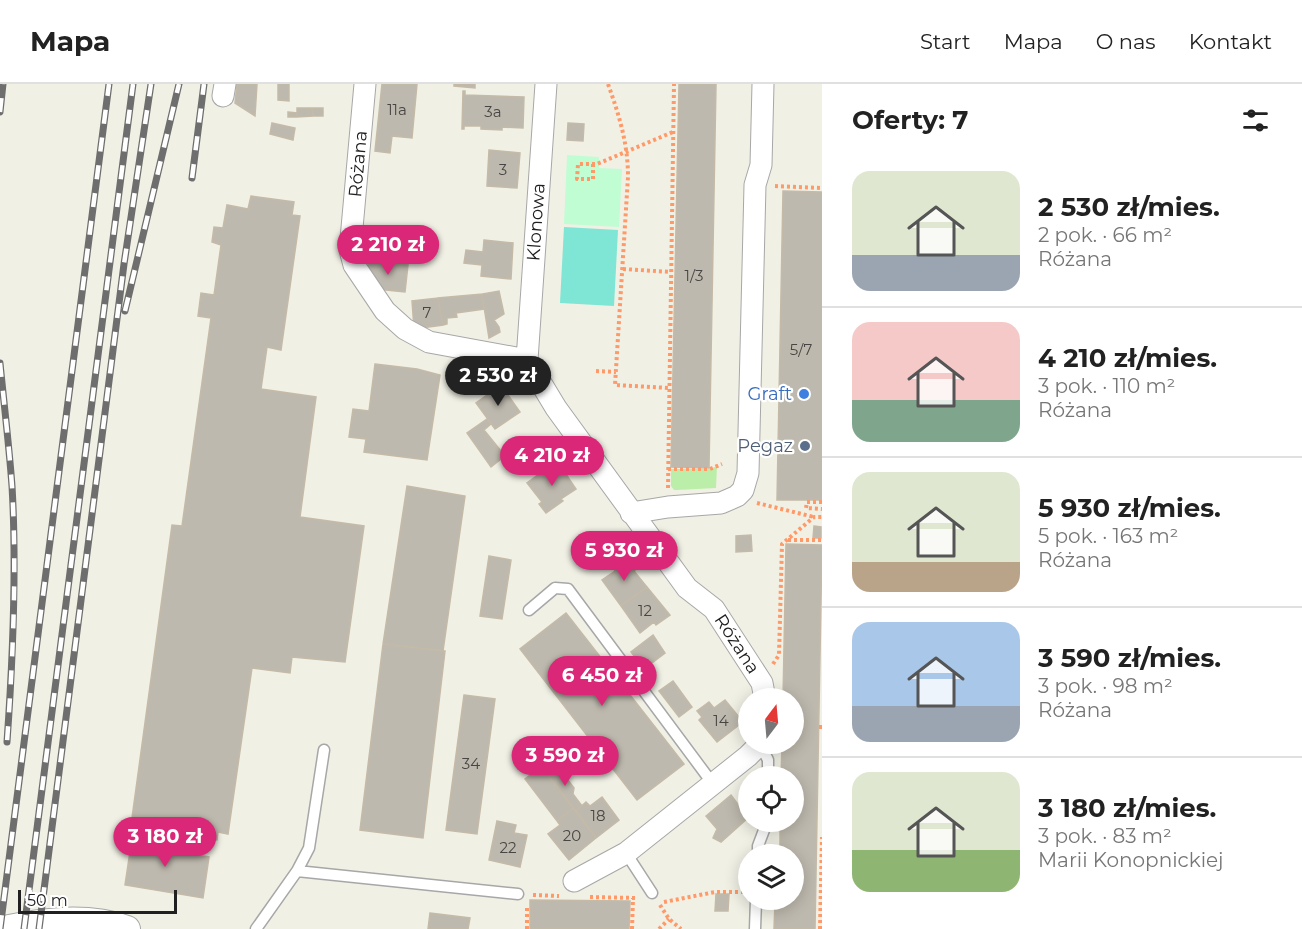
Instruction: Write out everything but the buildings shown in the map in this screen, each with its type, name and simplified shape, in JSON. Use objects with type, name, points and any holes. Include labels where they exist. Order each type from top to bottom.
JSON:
[{"type":"street","name":"Różana","points":[[365,84],[350,250],[354,266],[385,310],[405,329],[429,342],[527,360],[556,408],[687,588],[714,609],[762,688]]},
{"type":"street","name":"Klonowa","points":[[527,360],[546,84]]},
{"type":"street","points":[[631,513],[668,507],[721,503],[737,496],[743,490],[748,473],[755,185],[761,165],[763,84]]},
{"type":"street","points":[[574,881],[626,853],[750,754]]},
{"type":"street","points":[[4,929],[76,920],[127,929]]},
{"type":"lane","points":[[528,610],[555,588],[568,589],[713,784]]},
{"type":"lane","points":[[256,929],[297,871],[309,848],[324,750]]},
{"type":"lane","points":[[626,853],[652,893]]},
{"type":"lane","points":[[297,871],[522,895]]},
{"type":"lane","points":[[755,929],[756,910]]},
{"type":"path","points":[[608,84],[621,121],[628,152],[615,385],[669,388]]},
{"type":"path","points":[[668,507],[674,84]]},
{"type":"path","points":[[593,164],[593,179],[577,178],[578,164],[593,164],[628,152],[673,132]]},
{"type":"path","points":[[782,186],[822,188]]},
{"type":"path","points":[[623,269],[671,272]]},
{"type":"path","points":[[596,371],[616,372]]},
{"type":"path","points":[[668,469],[710,469],[722,464]]},
{"type":"path","points":[[737,496],[766,507],[822,517]]},
{"type":"path","points":[[822,502],[807,502],[806,508],[822,509]]},
{"type":"path","points":[[765,688],[778,656],[782,544],[814,517]]},
{"type":"path","points":[[787,540],[822,540]]},
{"type":"path","points":[[820,929],[822,837]]},
{"type":"path","points":[[652,893],[669,919],[681,929]]},
{"type":"path","points":[[522,895],[527,929]]},
{"type":"path","points":[[632,929],[633,898]]},
{"type":"path","points":[[658,929],[669,919]]},
{"type":"green space","points":[[567,155],[599,157],[599,168],[622,169],[619,227],[564,224]]},
{"type":"green space","points":[[717,466],[716,488],[674,490],[671,486],[671,469],[710,469]]},
{"type":"shaded area","points":[[564,227],[618,230],[614,306],[560,303]]},
{"type":"railway","points":[[0,112],[3,84]]},
{"type":"railway","points":[[0,929],[109,84]]},
{"type":"railway","points":[[24,929],[133,84]]},
{"type":"railway","points":[[39,929],[124,264],[151,84]]},
{"type":"railway","points":[[125,311],[179,84]]},
{"type":"railway","points":[[192,178],[204,84]]},
{"type":"railway","points":[[0,363],[12,486],[14,550],[13,646],[7,742]]},
{"type":"place","name":"Graft","points":[[804,394]]},
{"type":"place","name":"Pegaz","points":[[805,446]]}]
